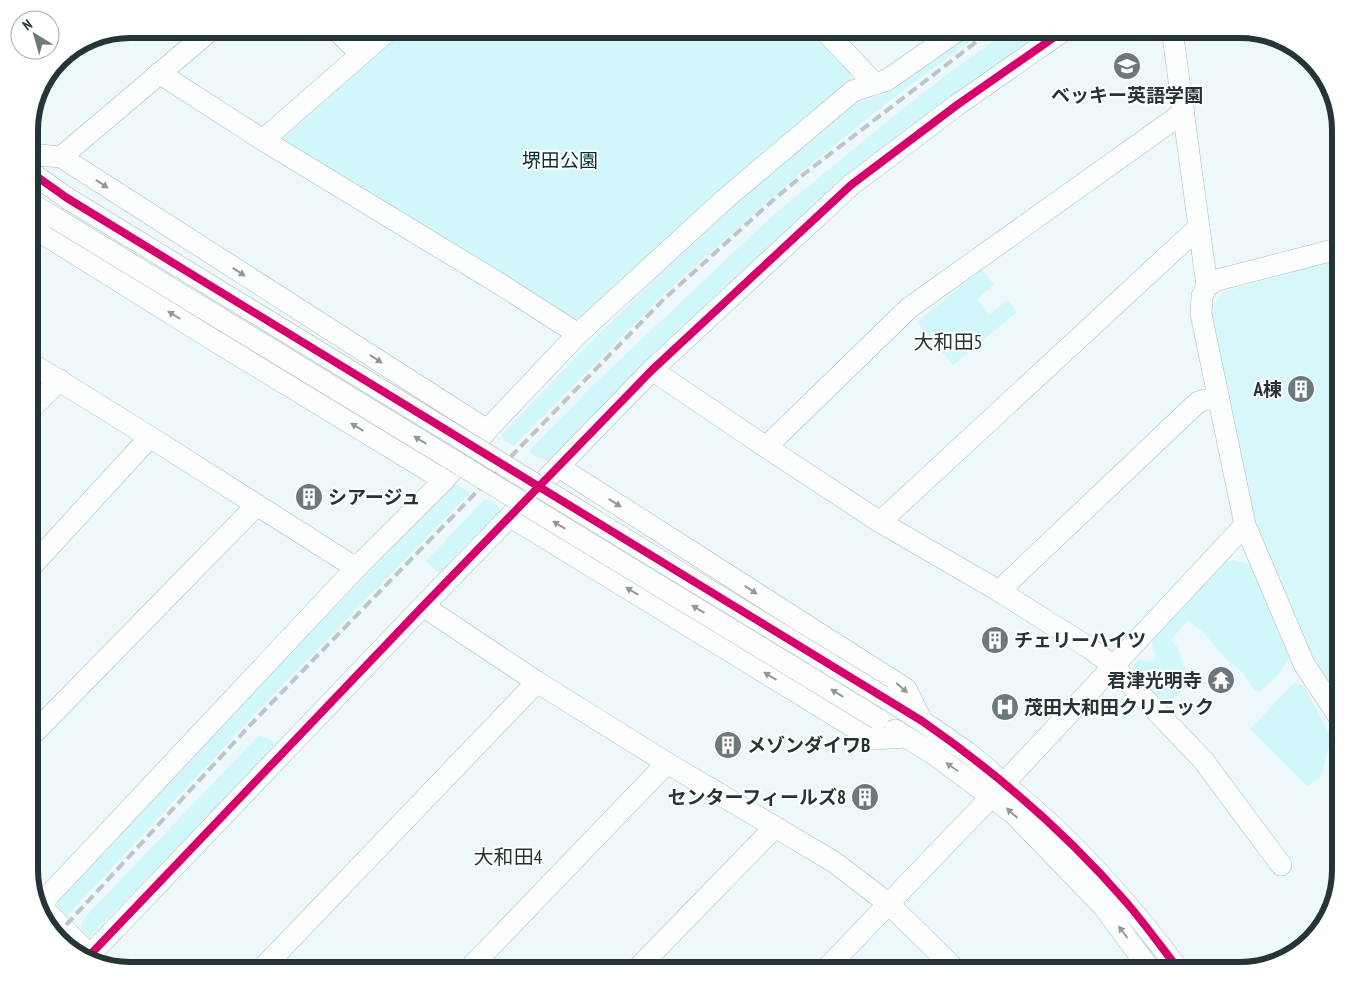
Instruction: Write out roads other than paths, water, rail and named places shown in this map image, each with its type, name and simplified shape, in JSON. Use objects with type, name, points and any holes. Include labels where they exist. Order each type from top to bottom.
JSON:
[{"type":"street","points":[[62,157],[201,38]]},
{"type":"street","points":[[344,38],[361,54]]},
{"type":"street","points":[[263,140],[380,38]]},
{"type":"street","points":[[832,38],[875,84]]},
{"type":"street","points":[[43,899],[356,568],[444,480],[487,430],[578,334],[725,200],[853,90],[887,80],[947,38]]},
{"type":"street","points":[[93,955],[423,606],[652,370],[851,184],[957,105],[1053,38]]},
{"type":"street","points":[[1176,38],[1207,286]]},
{"type":"street","points":[[159,73],[263,140],[500,284],[578,334]]},
{"type":"street","points":[[766,447],[909,308],[1184,112]]},
{"type":"street","points":[[38,155],[62,157],[487,430]]},
{"type":"street","points":[[38,177],[67,198],[882,696],[970,754],[998,789],[1013,812],[1104,906],[1144,962]]},
{"type":"street","points":[[38,208],[878,719],[906,738],[998,789],[1049,822],[1126,902],[1173,962]]},
{"type":"street","points":[[880,522],[1199,227]]},
{"type":"street","points":[[38,231],[444,480]]},
{"type":"street","points":[[1332,250],[1217,280],[1207,286],[1202,296],[1202,314],[1245,525],[1304,664],[1332,706]]},
{"type":"street","points":[[38,367],[356,568]]},
{"type":"street","points":[[652,370],[880,522],[999,591],[1091,649],[1114,666],[1203,760],[1281,865]]},
{"type":"street","points":[[38,402],[60,380]]},
{"type":"street","points":[[999,591],[1198,402],[1220,400]]},
{"type":"street","points":[[38,559],[150,437]]},
{"type":"street","points":[[559,467],[906,689],[922,721]]},
{"type":"street","points":[[38,729],[256,506]]},
{"type":"street","points":[[511,517],[873,739],[906,738]]},
{"type":"street","points":[[833,962],[1245,525]]},
{"type":"street","points":[[423,606],[537,682],[667,763],[834,862],[889,904],[948,962]]},
{"type":"street","points":[[269,962],[537,682]]},
{"type":"street","points":[[476,962],[667,763]]},
{"type":"street","points":[[644,962],[775,827]]},
{"type":"street","points":[[50,916],[84,950]]},
{"type":"railway","points":[[61,931],[252,723],[663,300],[804,174],[981,38]]},
{"type":"place","name":"ベッキー英語学園","points":[[1127,66]]},
{"type":"place","name":"A棟","points":[[1301,389]]},
{"type":"place","name":"シアージュ","points":[[309,497]]},
{"type":"place","name":"チェリーハイツ","points":[[995,640]]},
{"type":"place","name":"君津光明寺","points":[[1221,680]]},
{"type":"place","name":"茂田大和田クリニック","points":[[1005,707]]},
{"type":"place","name":"メゾンダイワB","points":[[728,745]]},
{"type":"place","name":"センターフィールズ8","points":[[865,797]]},
{"type":"district","name":"大和田5","points":[[948,342]]},
{"type":"district","name":"大和田4","points":[[508,857]]},
{"type":"park label","name":"堺田公園","points":[[560,160]]}]
